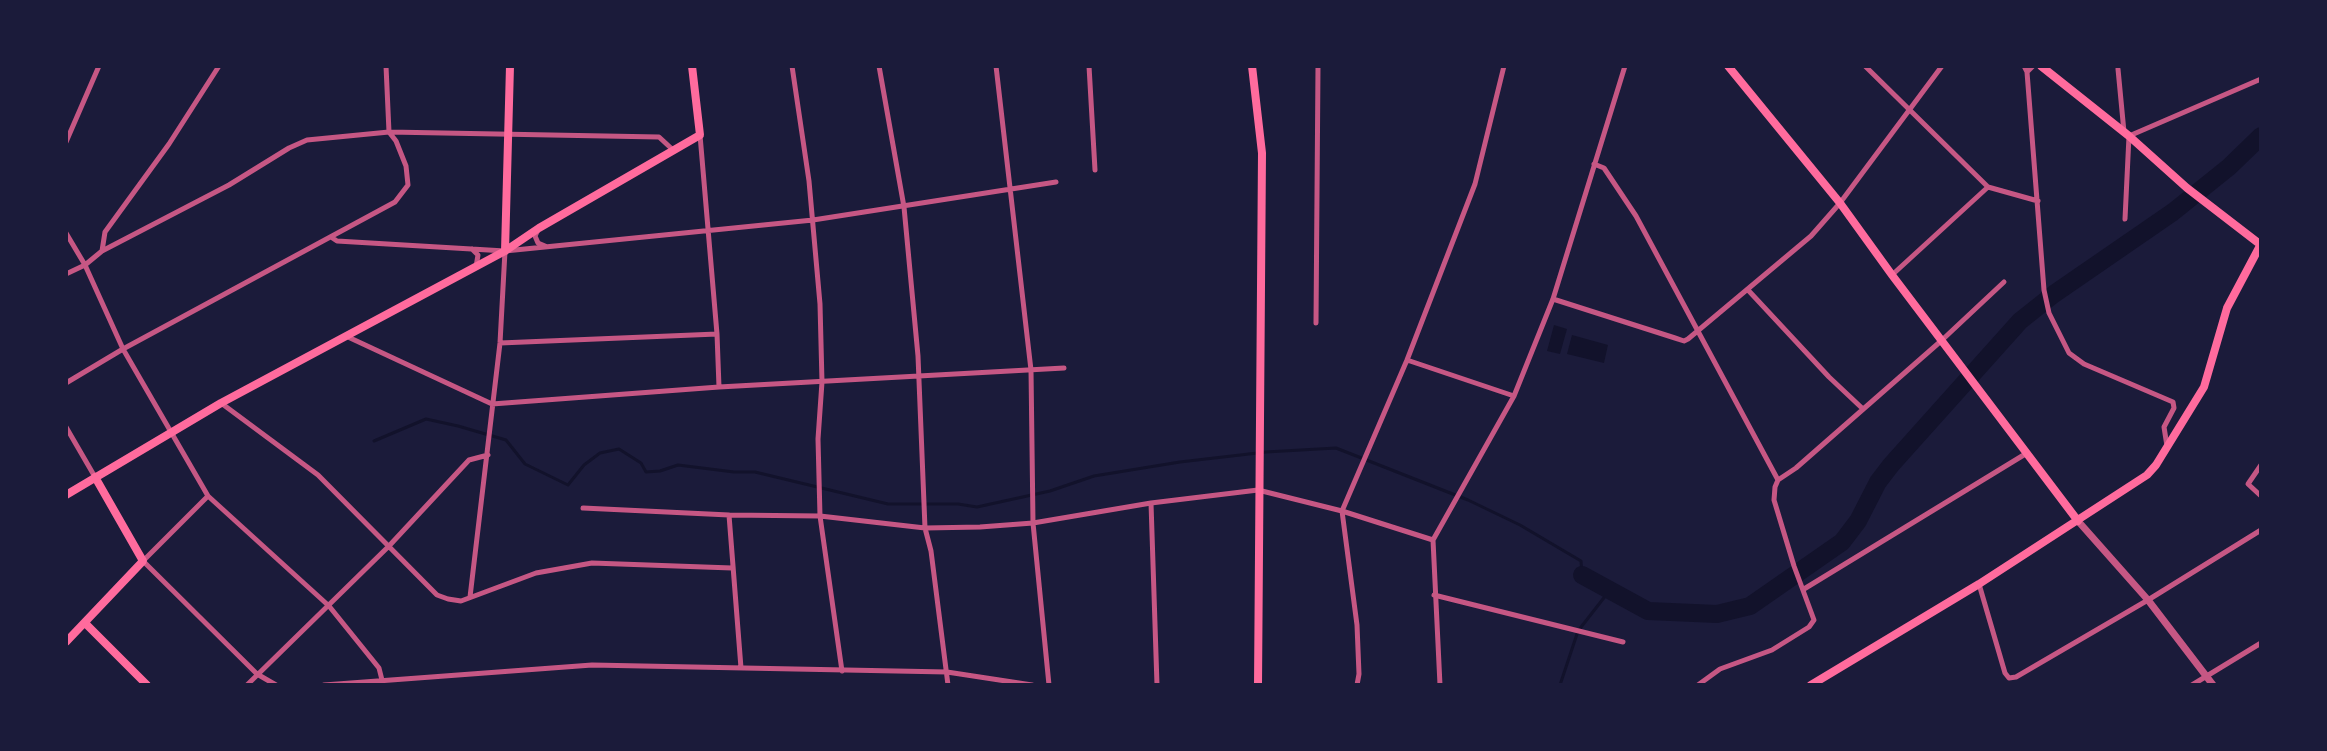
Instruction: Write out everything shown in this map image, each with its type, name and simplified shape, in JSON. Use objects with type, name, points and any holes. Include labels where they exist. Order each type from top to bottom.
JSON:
[{"type":"main road","points":[[505,251],[510,66]]},
{"type":"main road","points":[[66,495],[170,431],[505,251],[539,228],[672,149],[700,135],[692,66]]},
{"type":"main road","points":[[1252,66],[1262,153],[1258,685]]},
{"type":"main road","points":[[1728,66],[1840,203],[1977,389],[2078,521]]},
{"type":"main road","points":[[1811,685],[1979,584],[2147,475],[2168,446],[2204,387],[2227,308],[2261,245],[2187,188],[2127,134],[2041,66]]},
{"type":"main road","points":[[66,642],[143,561],[95,477]]},
{"type":"main road","points":[[85,623],[147,685]]},
{"type":"street","points":[[66,142],[99,66]]},
{"type":"street","points":[[102,251],[104,232],[169,144],[219,66]]},
{"type":"street","points":[[66,383],[123,349],[395,202],[408,185],[406,166],[396,141],[389,132],[386,66]]},
{"type":"street","points":[[792,66],[797,90],[813,220],[820,304],[822,382],[818,439],[820,516],[842,671]]},
{"type":"street","points":[[879,66],[904,207],[918,356],[917,376],[925,528],[931,551],[948,685]]},
{"type":"street","points":[[996,66],[1008,191],[1030,370],[1033,523],[1050,685]]},
{"type":"street","points":[[1089,66],[1095,170]]},
{"type":"street","points":[[1316,323],[1318,66]]},
{"type":"street","points":[[1357,685],[1359,674],[1357,625],[1342,511],[1407,360],[1475,184],[1504,66]]},
{"type":"street","points":[[1440,685],[1434,595],[1433,540],[1514,396],[1553,298],[1625,66]]},
{"type":"street","points":[[1865,66],[1988,187],[2038,201]]},
{"type":"street","points":[[1553,298],[1684,340],[1699,331],[1811,236],[1840,203],[1942,66]]},
{"type":"street","points":[[2024,66],[2028,72],[2044,290],[2049,314],[2070,352],[2084,364],[2173,402],[2174,408],[2164,427],[2168,446]]},
{"type":"street","points":[[2028,72],[2033,66]]},
{"type":"street","points":[[2118,69],[2127,134],[2125,220]]},
{"type":"street","points":[[2127,134],[2261,79]]},
{"type":"street","points":[[66,274],[85,265],[102,251],[229,185],[289,148],[307,140],[389,132],[659,137],[672,149]]},
{"type":"street","points":[[700,135],[707,232],[718,334],[719,387]]},
{"type":"street","points":[[1594,164],[1604,168],[1636,216],[1778,480]]},
{"type":"street","points":[[331,237],[337,241],[505,251],[813,220],[1056,182]]},
{"type":"street","points":[[1892,275],[1988,187]]},
{"type":"street","points":[[539,228],[535,236],[538,243],[545,246]]},
{"type":"street","points":[[66,233],[85,265],[123,349],[208,496],[329,606],[379,668],[382,680]]},
{"type":"street","points":[[472,249],[478,254],[476,267]]},
{"type":"street","points":[[470,597],[500,343],[505,251]]},
{"type":"street","points":[[1698,685],[1720,669],[1772,650],[1809,627],[1814,620],[1794,566],[1774,500],[1775,487],[1778,480],[1796,468],[2004,282]]},
{"type":"street","points":[[1748,290],[1863,409]]},
{"type":"street","points":[[500,343],[718,334]]},
{"type":"street","points":[[348,337],[492,404],[719,387],[1064,368]]},
{"type":"street","points":[[1407,360],[1514,396]]},
{"type":"street","points":[[221,403],[318,475],[437,595],[461,601],[536,573],[592,563],[732,568]]},
{"type":"street","points":[[66,428],[95,477]]},
{"type":"street","points":[[1804,589],[2027,453]]},
{"type":"street","points":[[247,685],[389,546],[469,460],[488,455]]},
{"type":"street","points":[[2261,465],[2248,484],[2261,496]]},
{"type":"street","points":[[583,508],[729,515],[820,516],[925,528],[1033,523],[1151,503],[1258,490],[1342,511],[1433,540]]},
{"type":"street","points":[[208,496],[143,561],[257,674],[276,685]]},
{"type":"street","points":[[1151,503],[1157,685]]},
{"type":"street","points":[[729,515],[741,668]]},
{"type":"street","points":[[2078,521],[2148,600],[2213,685]]},
{"type":"street","points":[[1979,584],[2006,673],[2009,678],[2016,677],[2148,600],[2261,530]]},
{"type":"street","points":[[1434,595],[1623,642]]},
{"type":"street","points":[[2192,685],[2261,643]]},
{"type":"street","points":[[324,685],[592,665],[947,672],[1032,685]]},
{"type":"shaded area","points":[[1554,325],[1567,329],[1560,354],[1547,351]]},
{"type":"shaded area","points":[[1572,335],[1608,345],[1604,363],[1567,354]]},
{"type":"waterway","points":[[1582,575],[1648,611],[1717,614],[1750,606],[1842,542],[1858,521],[1878,482],[1891,465],[2020,321],[2054,294],[2173,212],[2229,167],[2261,136]]},
{"type":"waterway","points":[[374,441],[426,419],[506,440],[525,464],[568,485],[584,465],[600,453],[619,449],[641,463],[646,472],[660,471],[678,465],[734,472],[755,472],[888,504],[958,504],[977,507],[1050,491],[1094,476],[1180,462],[1266,452],[1336,448],[1468,500],[1520,525],[1581,561],[1582,575]]},
{"type":"waterway","points":[[1560,685],[1578,631],[1610,590]]}]
